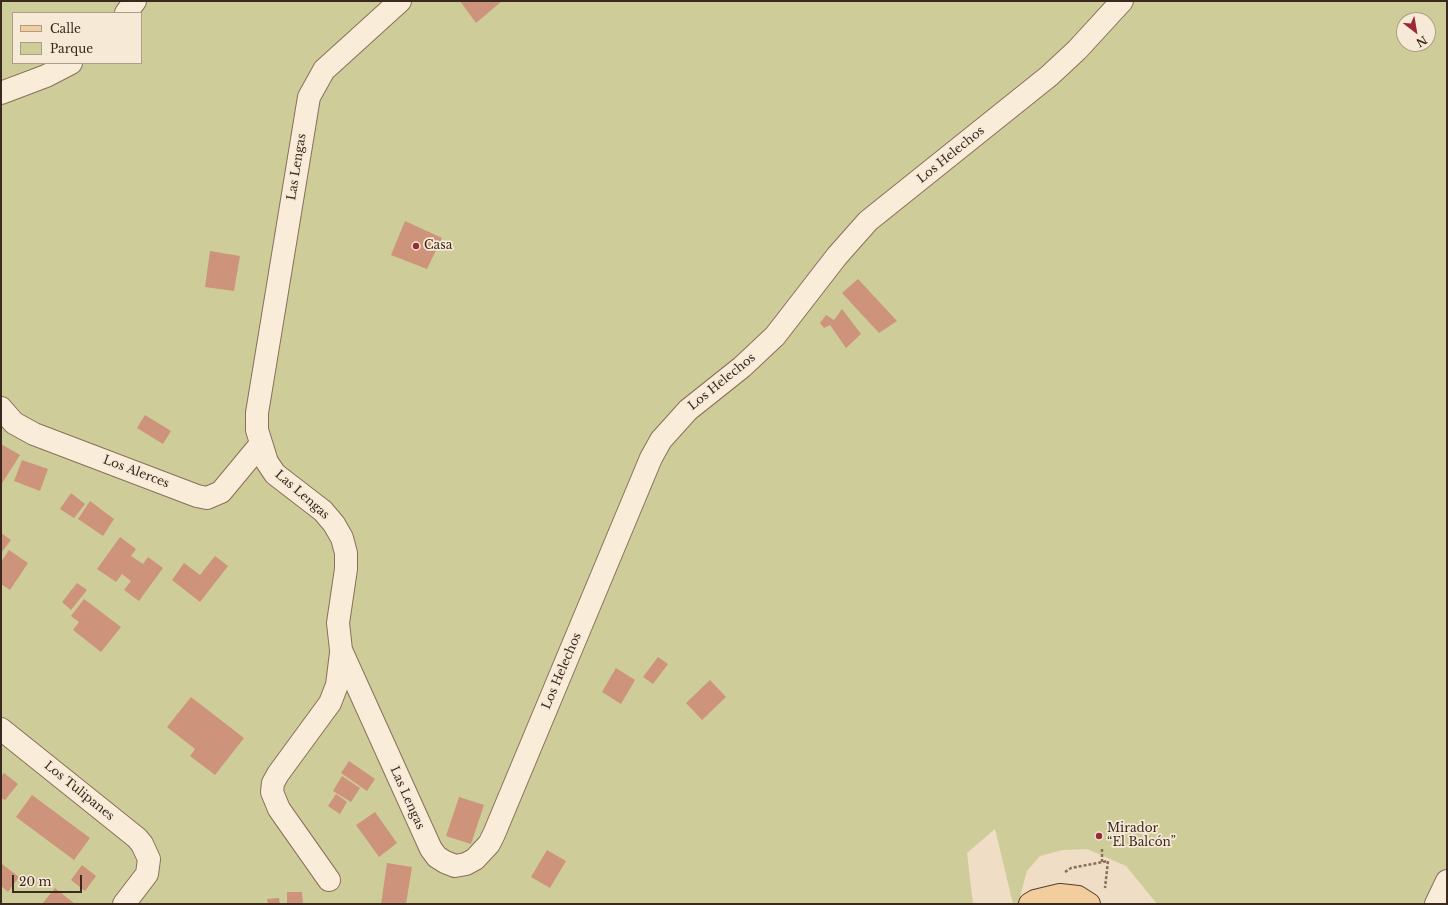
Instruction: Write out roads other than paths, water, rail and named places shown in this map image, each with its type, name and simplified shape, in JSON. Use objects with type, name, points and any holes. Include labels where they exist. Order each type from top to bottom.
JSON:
[{"type":"main road","points":[[1030,904],[1035,901],[1060,895],[1097,897]]},
{"type":"street","points":[[127,12],[135,1]]},
{"type":"street","name":"Las Lengas","points":[[400,1],[324,70],[315,83],[309,97],[257,412],[257,430],[260,445],[267,462],[275,474],[323,512],[334,524],[342,538],[346,553],[346,569],[338,623],[341,650],[431,849],[437,857],[445,862],[455,866],[466,864]]},
{"type":"street","name":"Los Helechos","points":[[466,864],[483,853],[494,834],[651,458],[661,440],[688,410],[742,367],[775,336],[837,256],[868,221],[1049,76],[1081,46],[1122,1]]},
{"type":"street","points":[[1,93],[46,76],[68,64]]},
{"type":"street","name":"Los Alerces","points":[[1,408],[14,423],[34,434],[198,496],[207,498],[221,492],[260,445]]},
{"type":"street","points":[[329,880],[279,809],[272,792],[273,783],[278,774],[330,703],[337,685],[341,650]]},
{"type":"street","name":"Los Tulipanes","points":[[1,729],[137,838],[142,844],[148,859],[147,874],[124,904]]},
{"type":"street","points":[[1436,904],[1447,881]]},
{"type":"place","name":"Casa","points":[[416,246]]},
{"type":"place","name":"Mirador “El Balcón”","points":[[1099,836]]}]
